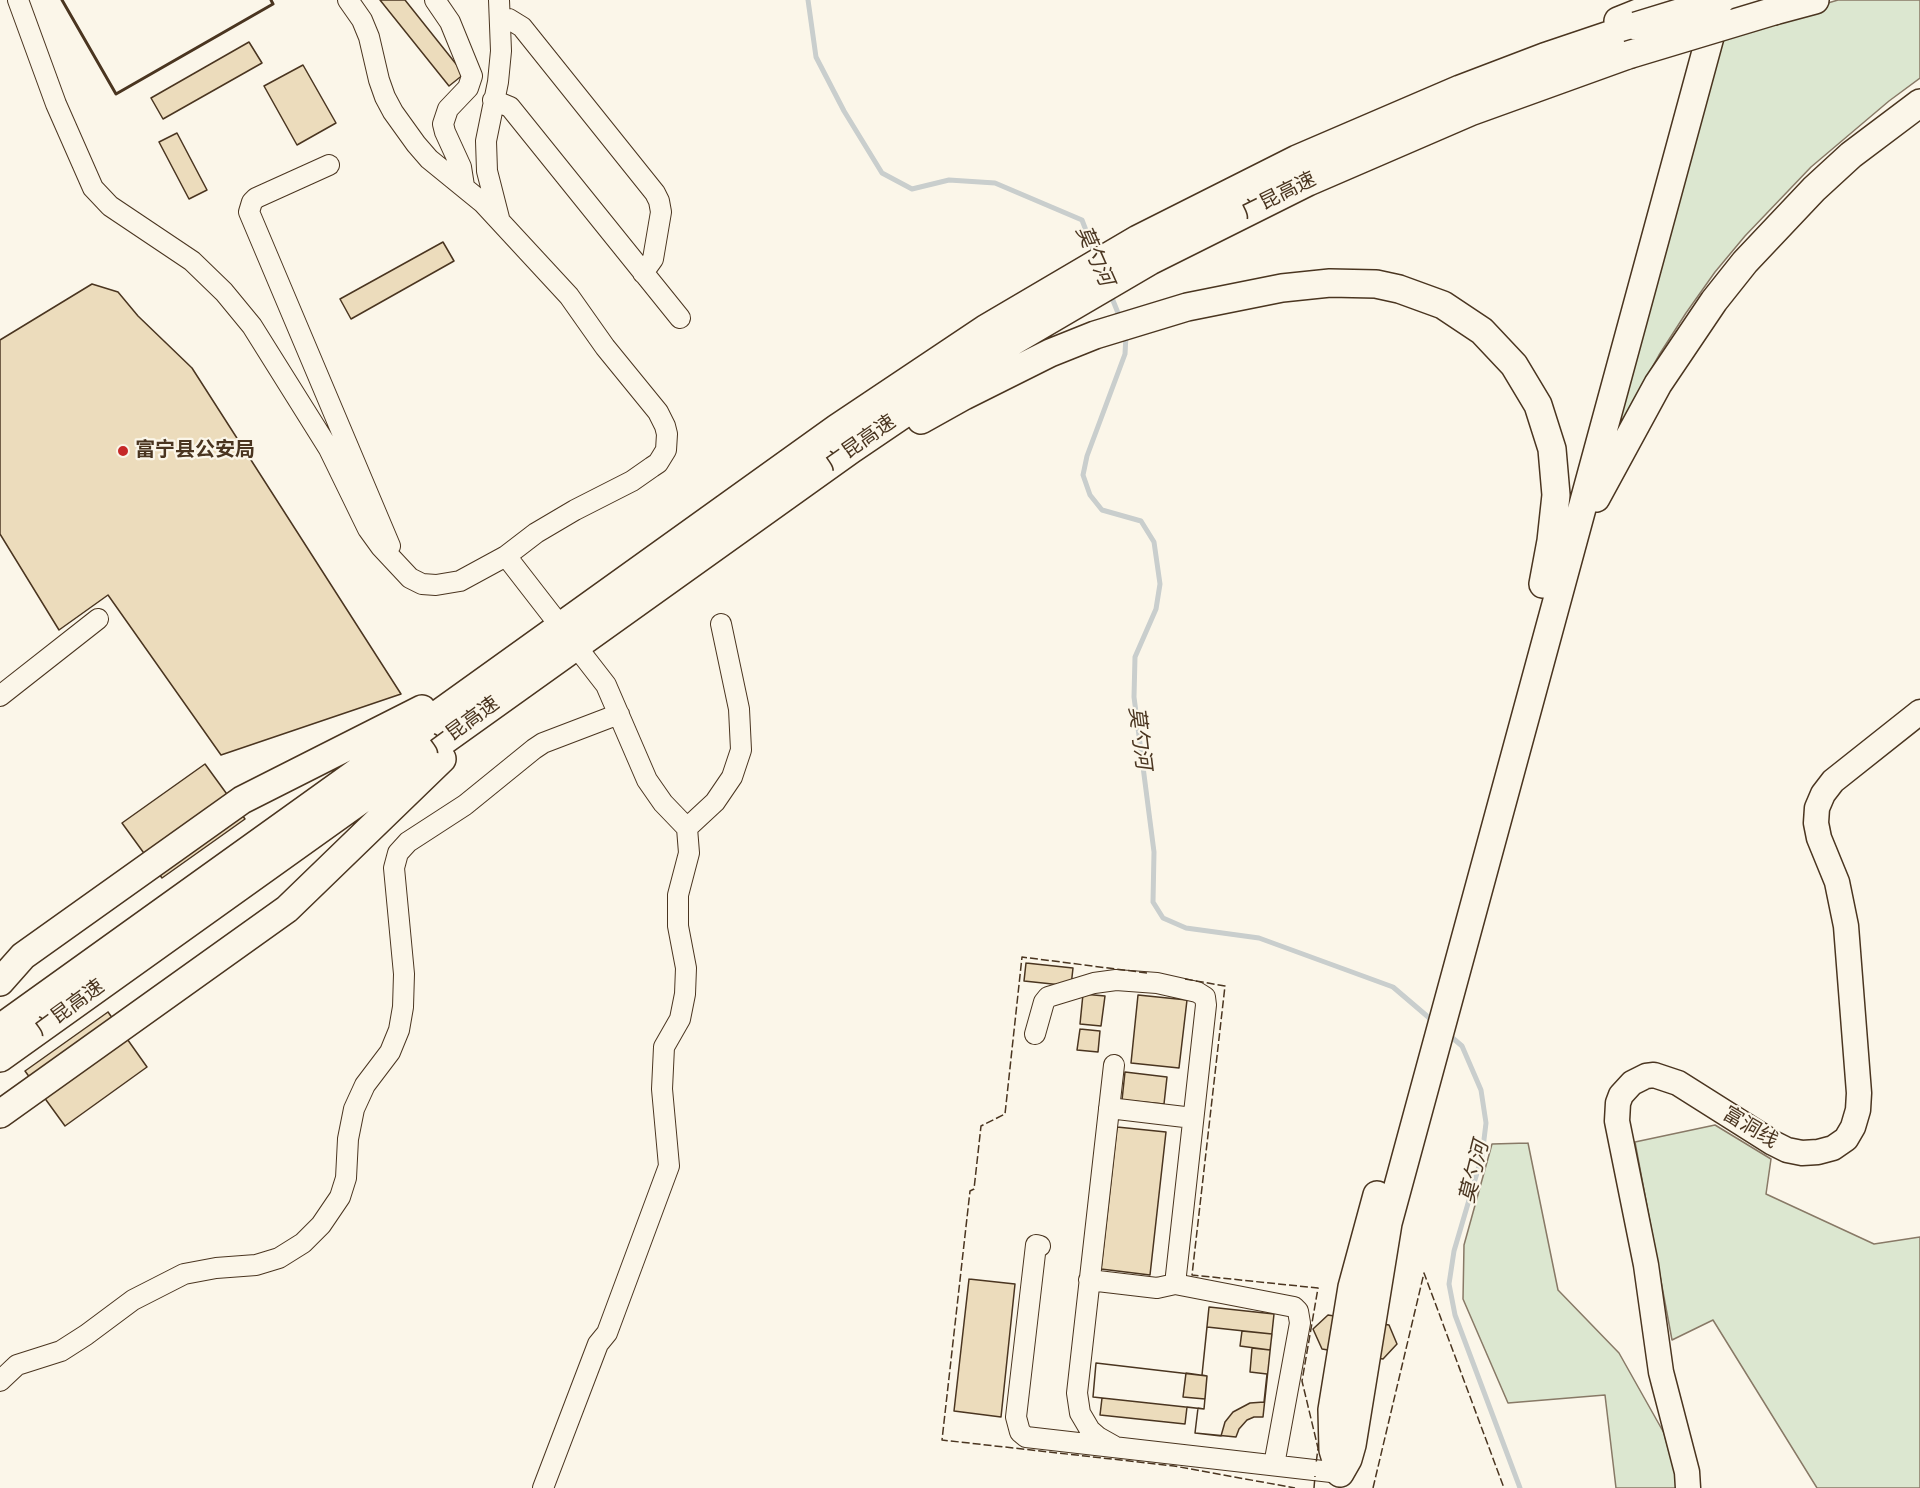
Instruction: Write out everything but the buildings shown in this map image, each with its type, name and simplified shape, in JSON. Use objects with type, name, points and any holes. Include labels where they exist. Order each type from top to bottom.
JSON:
[{"type":"highway","points":[[1638,19],[1670,0]]},
{"type":"highway","points":[[1340,1480],[1352,1445],[1388,1223],[1417,1082],[1551,586],[1702,0]]},
{"type":"highway","points":[[1551,586],[1720,0]]},
{"type":"highway","name":"广昆高速","points":[[0,1028],[914,402],[1267,188],[1378,123],[1638,19],[1720,0]]},
{"type":"highway","name":"广昆高速","points":[[1267,188],[1388,146],[1470,112],[1628,55],[1815,0]]},
{"type":"highway","points":[[1551,586],[1658,384],[1714,301],[1765,240],[1814,189],[1851,155],[1920,103]]},
{"type":"highway","points":[[914,402],[1006,374],[1095,335],[1187,307],[1258,292],[1330,283],[1353,282],[1399,289],[1422,296],[1463,317],[1499,347],[1527,384],[1538,405],[1552,449],[1556,495],[1551,541],[1551,586]]},
{"type":"highway","name":"广昆高速","points":[[0,1059],[503,683],[637,602],[914,402]]},
{"type":"highway","points":[[0,982],[23,956],[242,800],[503,683]]},
{"type":"highway","points":[[0,1114],[287,909],[503,683]]},
{"type":"main road","name":"富洞线","points":[[1688,1488],[1687,1472],[1661,1372],[1646,1265],[1617,1121],[1618,1102],[1632,1083],[1654,1075],[1678,1083],[1787,1150],[1802,1153],[1818,1152],[1833,1148],[1846,1139],[1853,1127],[1858,1110],[1859,1093],[1846,926],[1837,882],[1819,838],[1816,823],[1817,808],[1823,794],[1833,781],[1920,712]]},
{"type":"street","points":[[18,0],[56,105],[93,188],[110,206],[192,261],[224,292],[252,326],[329,449],[368,529],[390,558],[410,578],[422,584],[436,585],[460,581],[506,556],[536,533],[575,510],[646,472],[663,456],[668,442],[665,426],[658,412],[605,347],[569,296],[500,220],[464,186],[429,159],[393,112],[379,80],[366,28],[348,0]]},
{"type":"street","points":[[435,0],[450,22],[472,76],[468,88],[448,109],[443,124],[461,167],[464,186]]},
{"type":"street","points":[[499,0],[501,51],[486,151],[487,171],[500,220]]},
{"type":"street","points":[[500,20],[516,22],[522,27],[655,192],[661,212],[653,260],[643,273]]},
{"type":"street","points":[[493,100],[510,106],[680,318]]},
{"type":"street","points":[[329,165],[256,198],[249,212],[390,546],[390,558]]},
{"type":"street","points":[[506,556],[606,685],[647,780],[663,803],[687,828],[689,853],[678,896],[678,927],[686,968],[685,994],[680,1019],[664,1047],[662,1089],[669,1166],[607,1333],[598,1344],[543,1488]]},
{"type":"street","points":[[0,696],[99,619]]},
{"type":"street","points":[[687,828],[716,802],[732,777],[741,750],[739,709],[721,624]]},
{"type":"street","points":[[0,1381],[17,1365],[61,1351],[133,1299],[184,1274],[216,1268],[256,1265],[279,1258],[303,1243],[321,1225],[340,1197],[346,1178],[348,1139],[354,1109],[364,1085],[390,1052],[399,1030],[403,1007],[404,974],[394,868],[398,853],[408,842],[465,805],[543,743],[619,714]]},
{"type":"street","points":[[1035,1034],[1044,1002],[1048,997],[1094,983],[1116,980],[1157,983],[1205,997],[1206,1005],[1175,1284]]},
{"type":"street","points":[[1114,1065],[1077,1403],[1084,1422],[1090,1430],[1106,1443],[1125,1449]]},
{"type":"street","points":[[1109,1108],[1193,1118]]},
{"type":"street","points":[[1040,1246],[1036,1245],[1016,1417],[1020,1432],[1033,1439],[1274,1465],[1340,1480]]},
{"type":"street","points":[[1089,1280],[1157,1288],[1175,1284],[1288,1305],[1298,1311],[1300,1323],[1274,1465]]},
{"type":"green space","points":[[1838,0],[1920,0],[1920,78],[1811,167],[1745,236],[1715,272],[1686,313],[1659,355],[1611,441],[1716,36]]},
{"type":"green space","points":[[1715,1125],[1771,1159],[1766,1194],[1874,1244],[1920,1237],[1920,1488],[1817,1488],[1713,1320],[1672,1340],[1635,1142]]},
{"type":"green space","points":[[1528,1143],[1558,1290],[1619,1353],[1664,1433],[1679,1488],[1616,1488],[1605,1395],[1508,1403],[1463,1299],[1464,1245],[1492,1144]]},
{"type":"waterway","name":"莫勺河","points":[[808,0],[816,57],[844,111],[882,173],[912,189],[949,180],[995,183],[1082,220],[1095,254]]},
{"type":"waterway","name":"莫勺河","points":[[1110,293],[1120,318]]},
{"type":"waterway","name":"莫勺河","points":[[1126,335],[1125,354],[1087,456],[1083,475],[1090,495],[1102,510],[1141,521],[1154,542],[1160,584],[1156,609],[1135,657],[1134,697],[1154,852],[1153,902],[1163,918],[1186,928],[1259,938],[1393,987],[1434,1022]]},
{"type":"waterway","name":"莫勺河","points":[[1448,1034],[1462,1046],[1481,1090],[1486,1123],[1482,1156],[1454,1251],[1449,1284],[1455,1315],[1520,1488]]},
{"type":"fence","points":[[1147,973],[1022,957],[1005,1114],[981,1126],[974,1189],[970,1191],[942,1440],[1174,1466],[1295,1488]]},
{"type":"fence","points":[[1185,979],[1225,986],[1192,1275],[1318,1288],[1302,1381],[1318,1448],[1316,1464]]},
{"type":"fence","points":[[1373,1488],[1424,1273],[1504,1488]]},
{"type":"fence","points":[[1314,1488],[1315,1476]]},
{"type":"wall","points":[[62,0],[116,94],[273,4],[271,0]]},
{"type":"place","name":"富宁县公安局","points":[[123,451]]}]
